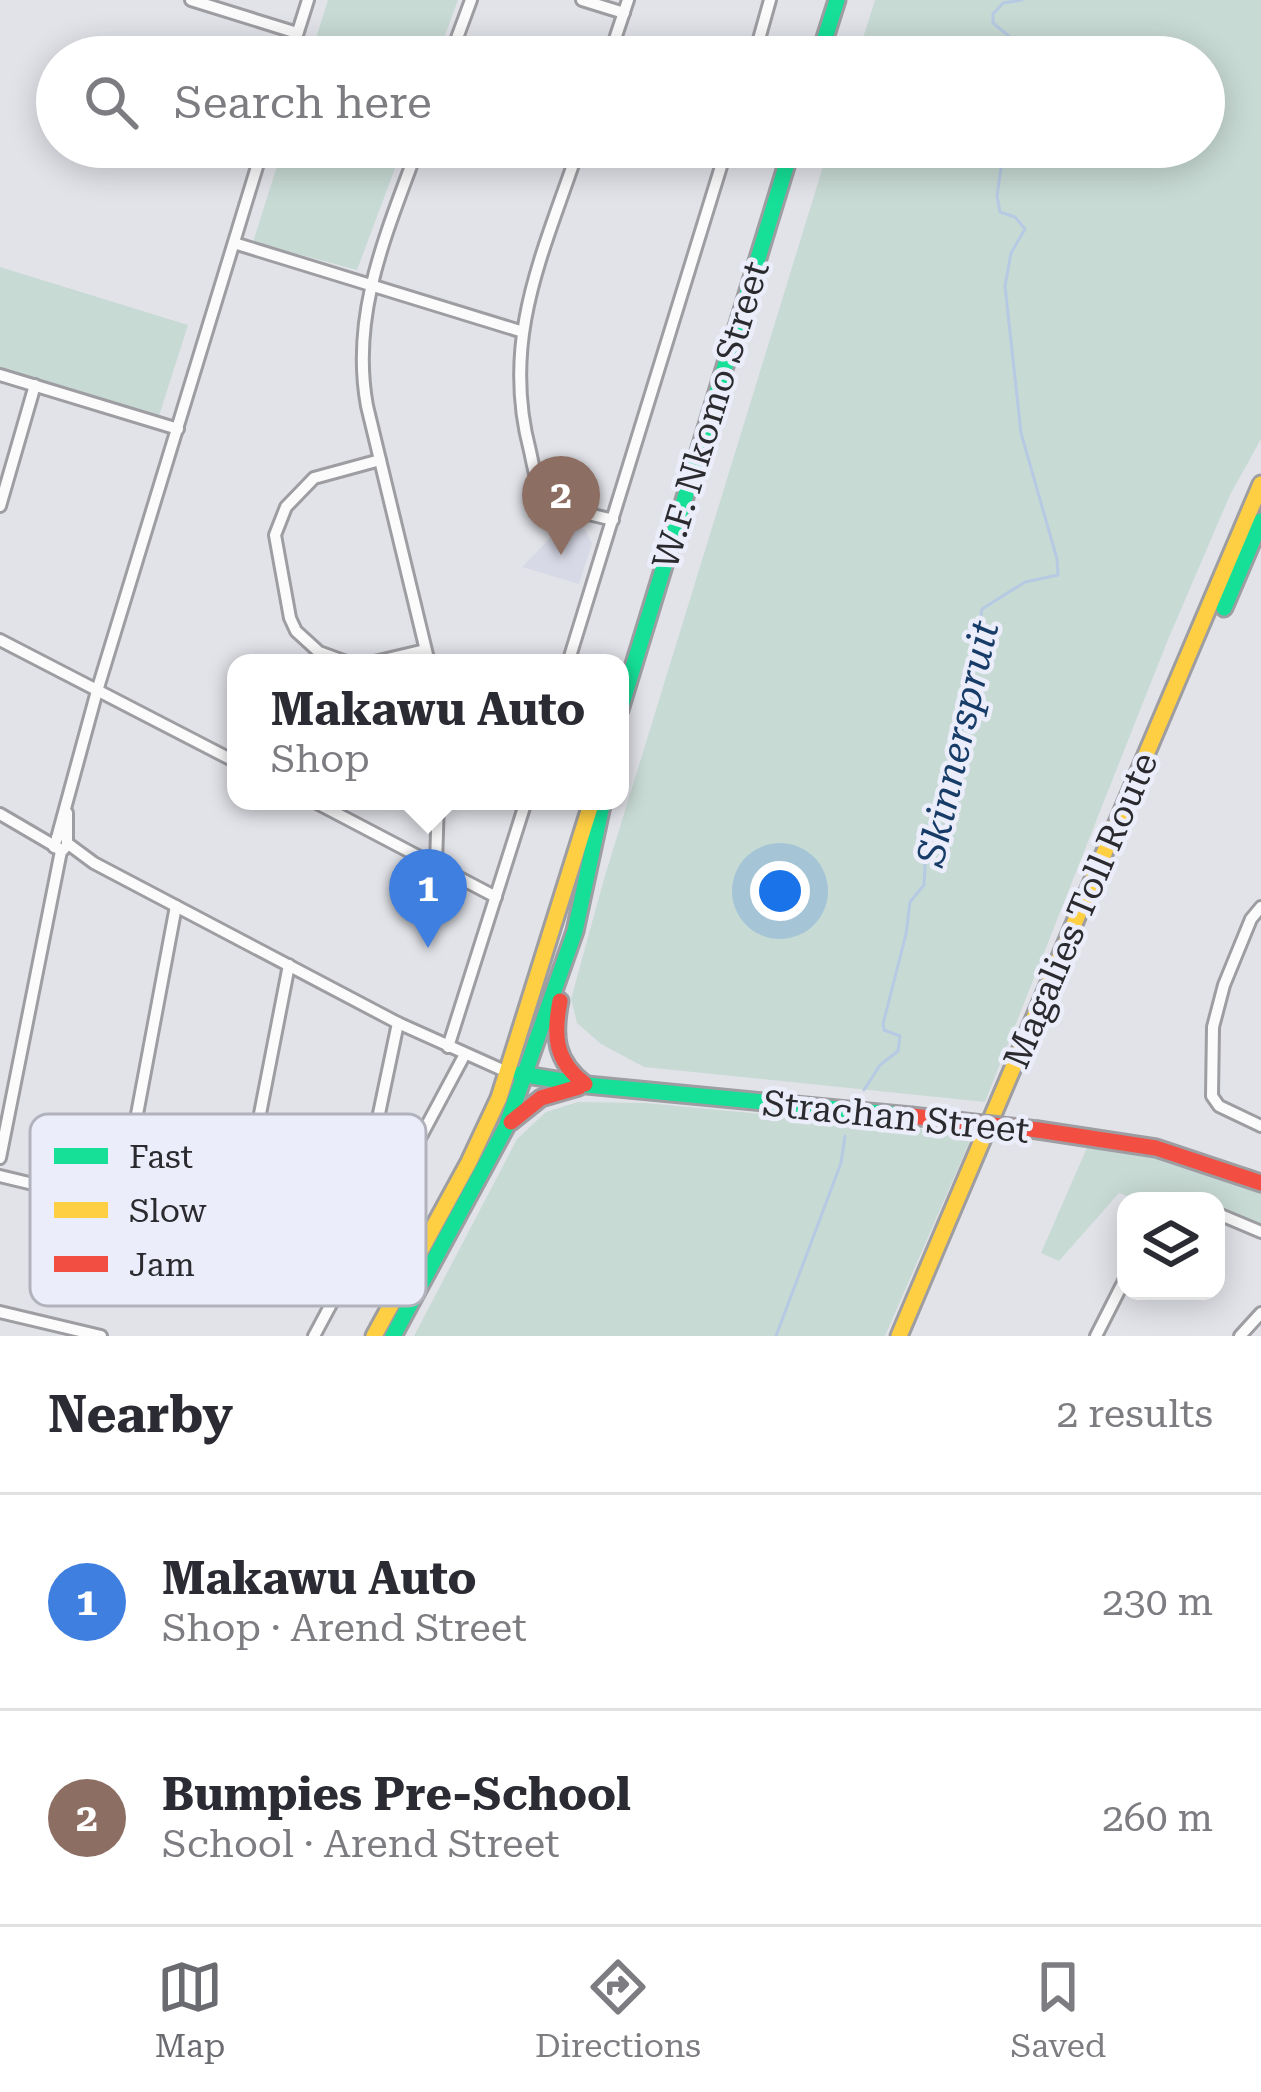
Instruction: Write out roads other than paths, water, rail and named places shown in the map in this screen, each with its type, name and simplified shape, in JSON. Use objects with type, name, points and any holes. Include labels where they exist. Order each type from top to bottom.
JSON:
[{"type":"main road","points":[[825,36],[836,0]]},
{"type":"main road","name":"W.F. Nkomo Street","points":[[629,680],[786,168]]},
{"type":"main road","name":"Magalies Toll Route","points":[[898,1336],[1261,484]]},
{"type":"main road","name":"Magalies Toll Route","points":[[911,1336],[1261,521]]},
{"type":"main road","points":[[426,1240],[485,1132],[589,810]]},
{"type":"main road","points":[[587,1085],[566,1069],[554,1043],[601,810]]},
{"type":"main road","points":[[426,1275],[506,1127],[575,931]]},
{"type":"main road","name":"Strachan Street","points":[[507,1072],[587,1085],[1038,1130],[1156,1148],[1261,1183]]},
{"type":"main road","points":[[506,1127],[541,1098],[587,1085]]},
{"type":"main road","points":[[374,1336],[390,1306]]},
{"type":"main road","points":[[393,1336],[409,1306]]},
{"type":"street","points":[[190,0],[297,33]]},
{"type":"street","points":[[296,36],[308,0]]},
{"type":"street","points":[[458,36],[471,0]]},
{"type":"street","points":[[581,0],[626,6],[616,36]]},
{"type":"street","points":[[760,36],[770,0]]},
{"type":"street","points":[[0,1158],[66,798],[257,168]]},
{"type":"street","points":[[411,168],[370,283],[362,341],[363,386],[427,654]]},
{"type":"street","points":[[572,168],[520,331],[521,406],[539,487],[557,503],[613,520]]},
{"type":"street","points":[[571,654],[721,168]]},
{"type":"street","points":[[234,243],[520,331]]},
{"type":"street","points":[[0,375],[178,429]]},
{"type":"street","points":[[0,506],[35,385]]},
{"type":"street","points":[[328,654],[312,647],[292,625],[275,535],[286,507],[303,487],[328,473],[380,460]]},
{"type":"street","points":[[0,640],[227,757]]},
{"type":"street","points":[[331,810],[496,897]]},
{"type":"street","points":[[436,863],[439,810]]},
{"type":"street","points":[[448,1047],[523,810]]},
{"type":"street","points":[[0,814],[398,1023],[507,1072]]},
{"type":"street","points":[[137,1114],[176,906]]},
{"type":"street","points":[[1261,908],[1251,919],[1217,1005],[1212,1088],[1219,1106],[1261,1126]]},
{"type":"street","points":[[260,1114],[289,965]]},
{"type":"street","points":[[379,1114],[398,1023]]},
{"type":"street","points":[[426,1127],[464,1055]]},
{"type":"street","points":[[0,1176],[30,1183]]},
{"type":"street","points":[[1225,1217],[1261,1232]]},
{"type":"street","points":[[1096,1336],[1117,1295]]},
{"type":"street","points":[[314,1336],[330,1306]]},
{"type":"street","points":[[0,1312],[100,1336]]},
{"type":"street","points":[[1240,1336],[1261,1313]]},
{"type":"waterway","name":"Skinnerspruit","points":[[1009,36],[993,23],[993,14],[1003,3],[1022,0]]},
{"type":"waterway","name":"Skinnerspruit","points":[[864,1090],[880,1065],[898,1051],[900,1036],[884,1030],[883,1024],[910,902],[924,885],[926,845],[939,818],[940,793],[958,752],[982,609],[1025,582],[1058,575],[1021,433],[1005,286],[1011,253],[1025,229],[1015,217],[1000,212],[1001,168]]},
{"type":"waterway","name":"Skinnerspruit","points":[[776,1336],[841,1163],[845,1136]]},
{"type":"place","name":"Bumpies Pre-School","points":[[561,555]]},
{"type":"place","name":"Makawu Auto","points":[[428,948]]}]
